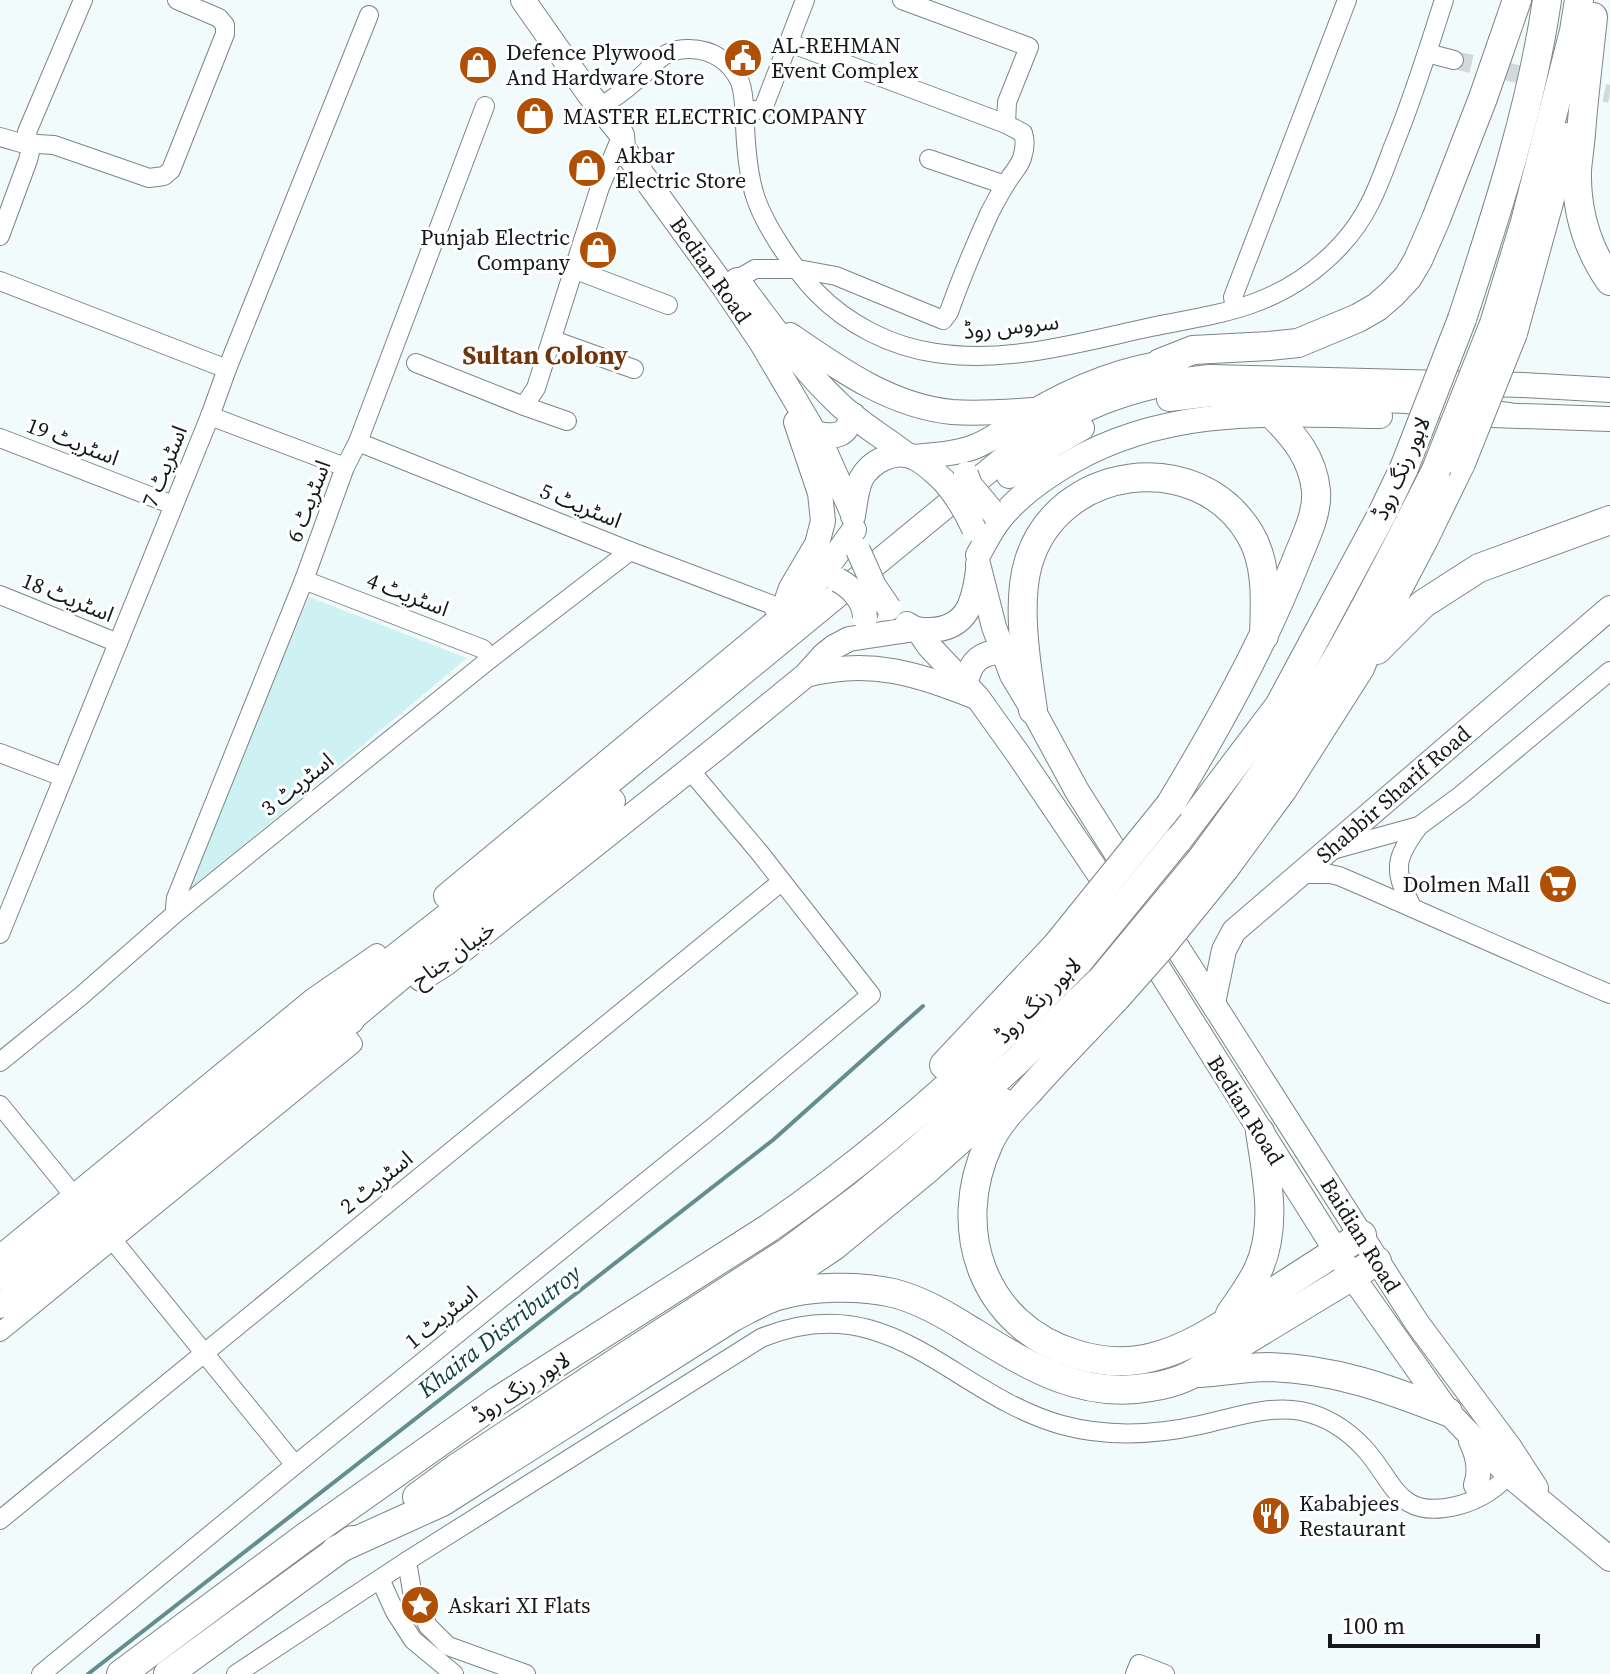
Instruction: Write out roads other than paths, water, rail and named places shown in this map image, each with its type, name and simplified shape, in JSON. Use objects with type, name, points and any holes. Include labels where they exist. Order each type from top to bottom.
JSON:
[{"type":"highway","points":[[1160,363],[1193,350],[1298,343],[1358,318],[1392,294],[1418,260],[1436,219],[1517,0]]},
{"type":"highway","name":"لاہور رنگ روڈ","points":[[121,1674],[304,1538],[499,1400],[769,1228],[865,1157],[992,1046],[1068,953],[1177,841],[1279,706],[1404,468],[1462,319],[1491,229],[1516,144],[1540,45],[1547,0]]},
{"type":"highway","name":"لاہور رنگ روڈ","points":[[168,1674],[336,1550],[789,1251],[912,1155],[1017,1061],[1110,988],[1213,864],[1448,466],[1504,328],[1525,222],[1574,31],[1579,0]]},
{"type":"highway","points":[[1595,0],[1577,171],[1580,208],[1590,246],[1610,281]]},
{"type":"highway","points":[[1504,328],[1584,91]]},
{"type":"highway","points":[[1068,953],[1170,805],[1217,726],[1264,636],[1304,541],[1315,506],[1312,471],[1291,432],[1272,414]]},
{"type":"highway","points":[[1360,668],[1373,636],[1424,539],[1448,466]]},
{"type":"highway","points":[[1033,710],[1023,626],[1027,568],[1038,537],[1048,523],[1076,497],[1097,486],[1117,480],[1153,477],[1182,482],[1225,505],[1251,535],[1259,557],[1265,603],[1264,636]]},
{"type":"highway","points":[[1213,864],[1283,789],[1360,668],[1394,630],[1423,604],[1479,568],[1610,520]]},
{"type":"highway","points":[[1110,988],[1057,1059],[1000,1123],[980,1168],[971,1211],[972,1231],[984,1276],[1011,1316],[1032,1335],[1055,1348],[1110,1361],[1155,1357],[1223,1324],[1362,1235]]},
{"type":"highway","points":[[336,1550],[442,1502],[733,1317],[769,1288],[834,1246],[1004,1100],[1057,1059]]},
{"type":"highway","points":[[1223,1324],[1259,1268],[1270,1227],[1269,1194],[1260,1132]]},
{"type":"highway","points":[[1197,1373],[1377,1261]]},
{"type":"highway","points":[[733,1317],[775,1297],[801,1291],[830,1288],[892,1293],[942,1313],[1018,1359],[1065,1382],[1138,1390],[1197,1373],[1248,1368],[1313,1370],[1362,1381],[1457,1422]]},
{"type":"main road","name":"Bedian Road","points":[[523,0],[599,108],[622,135],[623,148],[731,283],[761,342],[816,434],[832,466],[855,531]]},
{"type":"main road","points":[[731,283],[768,320],[838,404],[910,456],[970,485],[991,510],[998,509],[1029,481],[1062,460],[1072,462]]},
{"type":"main road","points":[[768,320],[852,376],[889,395],[923,407],[951,412],[1028,415]]},
{"type":"main road","points":[[1523,385],[1409,366],[1226,360],[1160,363],[1099,381],[1028,415],[975,447],[953,453],[890,456],[874,464],[858,488],[855,531],[867,575],[889,608],[916,629],[944,629],[962,619],[968,610],[974,593],[978,560],[1002,516],[1032,487],[1110,442],[1157,427],[1200,419],[1272,414],[1508,415],[1610,419]]},
{"type":"main road","points":[[339,1000],[490,881],[1008,455],[1043,430],[1071,416],[1143,388],[1209,377],[1610,390]]},
{"type":"main road","points":[[341,1028],[841,610],[1020,466],[1086,426],[1137,406],[1212,394],[1407,401],[1508,415]]},
{"type":"main road","points":[[794,399],[794,417],[820,493],[823,521],[817,544],[791,588],[784,615],[799,611],[827,583],[838,580],[848,586],[865,610],[865,618],[852,630],[849,639]]},
{"type":"main road","points":[[816,434],[830,436],[843,433],[853,415]]},
{"type":"main road","points":[[955,478],[1009,438],[1028,415]]},
{"type":"main road","points":[[955,478],[956,495],[974,529],[978,560],[1002,652],[1033,710]]},
{"type":"main road","name":"خیبان جناح","points":[[0,1306],[92,1217],[339,1000],[377,953],[784,615],[815,584],[855,531]]},
{"type":"main road","name":"Shabbir Sharif Road","points":[[1213,1003],[1224,950],[1234,931],[1610,608]]},
{"type":"main road","name":"Bedian Road","points":[[916,629],[972,690],[1099,874],[1352,1276],[1457,1422],[1508,1462],[1551,1510],[1610,1559]]},
{"type":"main road","name":"خیبان جناح","points":[[0,1278],[92,1217],[341,1028],[445,964],[806,675],[824,655],[849,639],[916,629]]},
{"type":"main road","points":[[806,675],[828,669],[898,671],[972,690],[969,670],[975,660],[983,655],[1002,652]]},
{"type":"main road","name":"Baidian Road","points":[[1033,710],[1077,791],[1508,1462]]},
{"type":"main road","points":[[1457,1422],[1472,1443],[1479,1464],[1480,1474],[1476,1485]]},
{"type":"street","points":[[0,236],[28,160],[27,132],[83,0]]},
{"type":"street","points":[[0,137],[29,144],[54,145],[149,178],[164,176],[171,170],[225,34],[225,25],[219,18],[177,0]]},
{"type":"street","points":[[744,112],[763,109],[805,0]]},
{"type":"street","points":[[902,0],[1029,47],[1007,102],[1006,124]]},
{"type":"street","points":[[1235,309],[1233,297],[1347,0]]},
{"type":"street","name":"سروس روڈ","points":[[599,108],[634,83],[663,56],[687,49],[712,53],[731,68],[740,81],[748,161],[756,199],[765,219],[817,293],[868,331],[910,348],[954,356],[1026,352],[1252,304],[1292,285],[1330,256],[1353,231],[1371,204],[1407,113],[1444,0]]},
{"type":"street","name":"اسٹریٹ 7","points":[[0,934],[4,910],[118,643],[369,15]]},
{"type":"street","points":[[731,283],[755,269],[798,269],[836,276],[943,320],[975,245],[1005,185],[1018,169],[1026,143],[1023,133],[1006,124],[790,43]]},
{"type":"street","points":[[1427,53],[1454,60]]},
{"type":"street","name":"اسٹریٹ 6","points":[[177,912],[176,898],[304,580],[345,467],[358,442],[485,106]]},
{"type":"street","points":[[524,406],[536,388],[600,187],[622,135]]},
{"type":"street","points":[[929,159],[1005,185]]},
{"type":"street","points":[[573,269],[668,305]]},
{"type":"street","points":[[0,281],[227,369]]},
{"type":"street","points":[[553,340],[634,369]]},
{"type":"street","points":[[416,363],[567,421]]},
{"type":"street","points":[[210,416],[345,467]]},
{"type":"street","name":"اسٹریٹ 19","points":[[0,438],[173,505]]},
{"type":"street","name":"اسٹریٹ 5","points":[[358,442],[770,604],[784,615]]},
{"type":"street","name":"اسٹریٹ 3","points":[[0,1062],[177,912],[490,659],[630,551]]},
{"type":"street","name":"اسٹریٹ 4","points":[[304,580],[483,649],[490,659]]},
{"type":"street","name":"اسٹریٹ 18","points":[[0,595],[118,643]]},
{"type":"street","points":[[1412,907],[1401,883],[1399,863],[1401,853],[1419,826],[1610,671]]},
{"type":"street","points":[[0,753],[63,777]]},
{"type":"street","points":[[689,769],[781,882]]},
{"type":"street","points":[[1328,851],[1419,826]]},
{"type":"street","points":[[1300,874],[1339,876],[1610,994]]},
{"type":"street","name":"اسٹریٹ 1","points":[[41,1674],[705,1134],[871,995],[781,882]]},
{"type":"street","name":"اسٹریٹ 2","points":[[0,1520],[781,882]]},
{"type":"street","points":[[0,1332],[92,1217],[312,998],[377,953]]},
{"type":"street","points":[[0,1105],[295,1465]]},
{"type":"street","points":[[0,1254],[92,1217]]},
{"type":"street","points":[[236,1674],[407,1561],[761,1338],[803,1325],[845,1325],[895,1338],[1038,1418],[1099,1433],[1156,1432],[1260,1411],[1300,1411],[1319,1416],[1337,1425],[1364,1447],[1395,1492],[1416,1506],[1433,1509],[1483,1497],[1500,1485],[1508,1462]]},
{"type":"street","points":[[1458,1505],[1476,1485],[1508,1462]]},
{"type":"street","points":[[407,1561],[412,1591],[428,1626],[448,1646],[513,1672]]},
{"type":"street","points":[[380,1579],[395,1612],[413,1640],[454,1674]]},
{"type":"street","points":[[1135,1674],[1139,1664],[1165,1674]]},
{"type":"waterway","name":"Khaira Distributroy","points":[[88,1674],[773,1140],[923,1006]]},
{"type":"tunnel","points":[[1454,60],[1541,79]]},
{"type":"tunnel","points":[[1578,87],[1610,94]]},
{"type":"place","name":"AL-REHMAN Event Complex","points":[[743,58]]},
{"type":"place","name":"Defence Plywood And Hardware Store","points":[[478,65]]},
{"type":"place","name":"MASTER ELECTRIC COMPANY","points":[[535,116]]},
{"type":"place","name":"Akbar Electric Store","points":[[587,168]]},
{"type":"place","name":"Punjab Electric Company","points":[[598,250]]},
{"type":"place","name":"Dolmen Mall","points":[[1558,884]]},
{"type":"place","name":"Kababjees Restaurant","points":[[1271,1516]]},
{"type":"place","name":"Askari XI Flats","points":[[420,1605]]},
{"type":"district","name":"Sultan Colony","points":[[545,355]]}]
